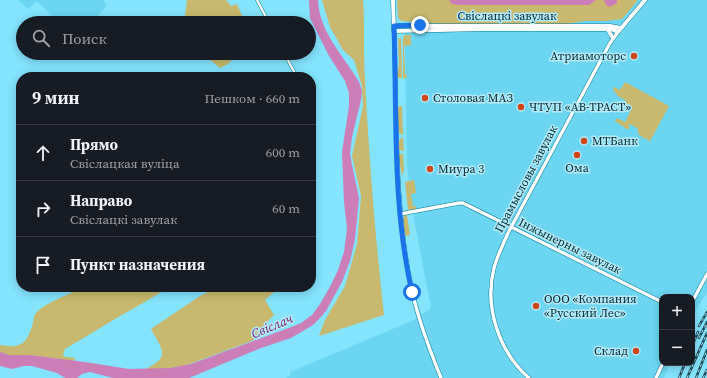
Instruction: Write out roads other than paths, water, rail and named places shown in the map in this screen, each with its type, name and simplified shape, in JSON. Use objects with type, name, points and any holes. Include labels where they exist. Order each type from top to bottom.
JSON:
[{"type":"main road","points":[[393,0],[394,31]]},
{"type":"main road","name":"Прамысловы завулак","points":[[618,32],[645,0]]},
{"type":"main road","name":"Свіслацкі завулак","points":[[394,26],[610,26],[621,28]]},
{"type":"main road","points":[[608,29],[614,38]]},
{"type":"main road","name":"Свіслацкі завулак","points":[[394,31],[608,29],[618,32]]},
{"type":"street","points":[[257,0],[265,16]]},
{"type":"street","points":[[394,31],[397,172],[400,214],[412,292],[426,339],[441,378]]},
{"type":"street","name":"Прамысловы завулак","points":[[529,378],[516,365],[503,344],[495,322],[491,302],[491,283],[494,268],[498,255],[511,228],[618,32]]},
{"type":"street","points":[[288,60],[294,72]]},
{"type":"street","name":"Інжынерны завулак","points":[[400,214],[459,203],[466,205],[659,301]]},
{"type":"street","points":[[695,296],[707,274]]},
{"type":"street","points":[[656,378],[662,366]]},
{"type":"railway","points":[[699,326],[707,312]]},
{"type":"railway","points":[[699,338],[707,322]]},
{"type":"railway","points":[[695,339],[698,332]]},
{"type":"railway","points":[[687,378],[707,333]]},
{"type":"railway","points":[[696,378],[707,350]]},
{"type":"railway","points":[[679,378],[684,366]]},
{"type":"railway","points":[[703,378],[707,370]]},
{"type":"place","name":"Атриамоторс","points":[[634,56]]},
{"type":"place","name":"Столовая МАЗ","points":[[425,98]]},
{"type":"place","name":"ЧТУП «АВ-ТРАСТ»","points":[[521,107]]},
{"type":"place","name":"МТБанк","points":[[584,141]]},
{"type":"place","name":"Ома","points":[[577,155]]},
{"type":"place","name":"Миура 3","points":[[430,169]]},
{"type":"place","name":"ООО «Компания «Русский Лес»","points":[[536,306]]},
{"type":"place","name":"Склад","points":[[636,351]]},
{"type":"water label","name":"Свіслач","points":[[272,326]]}]
